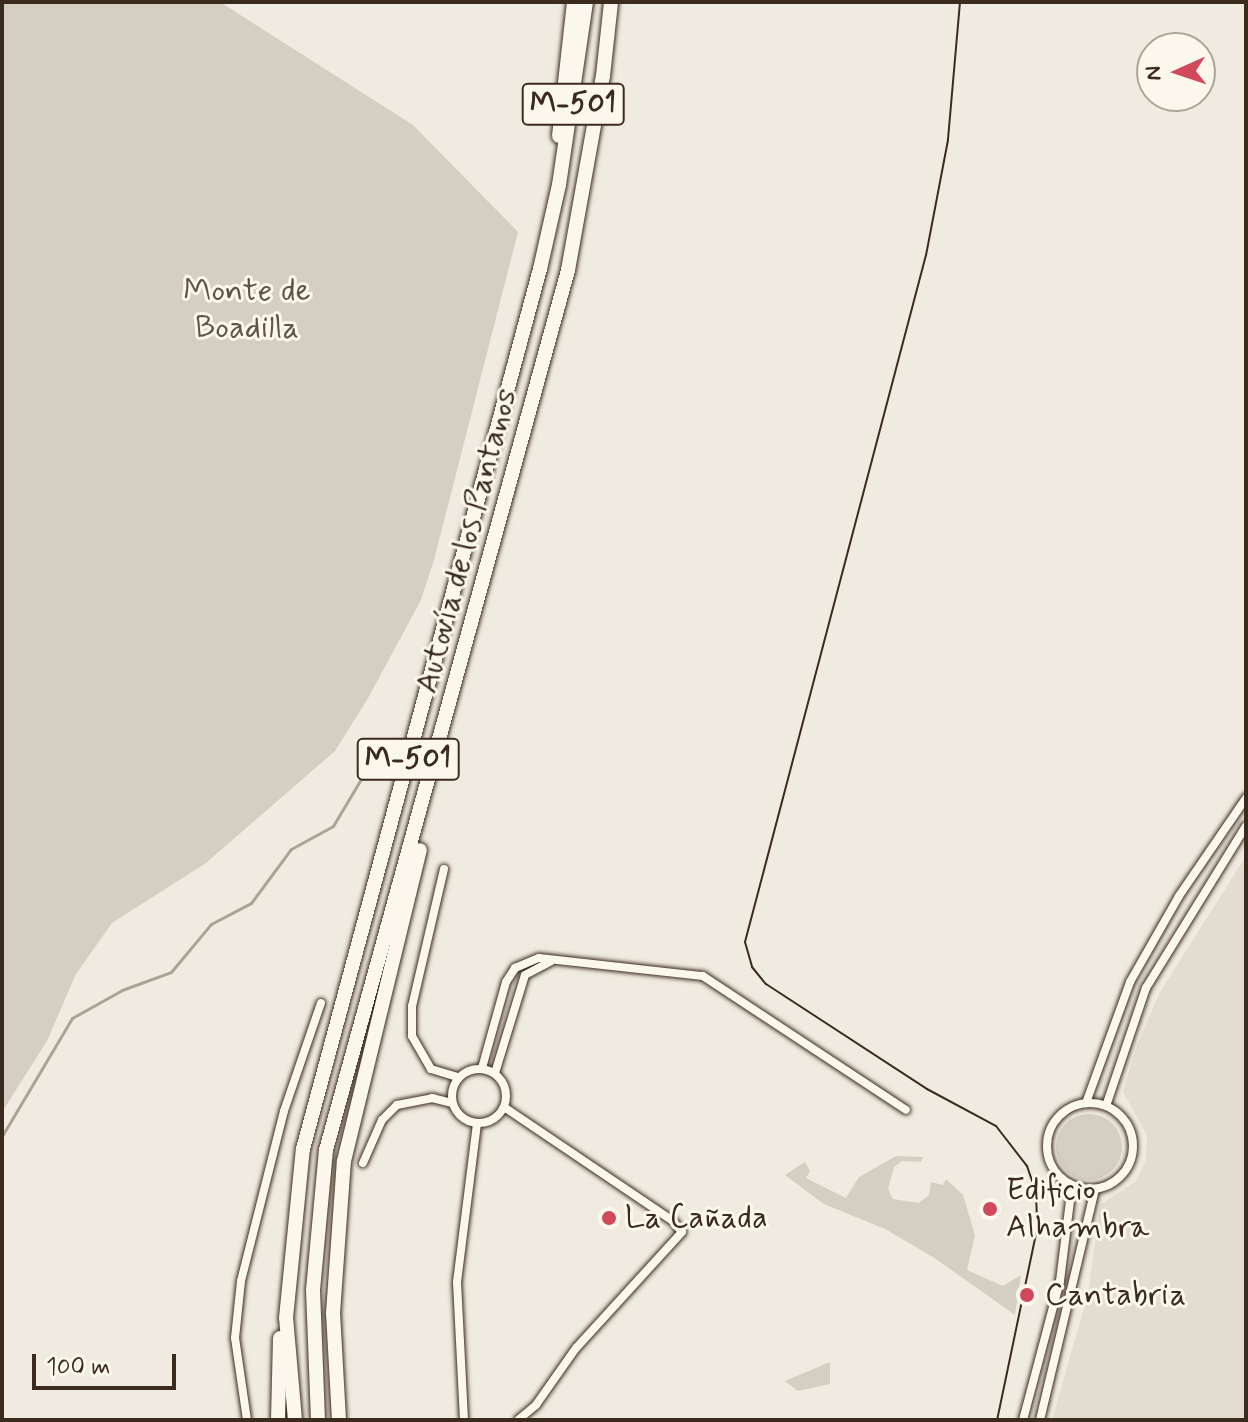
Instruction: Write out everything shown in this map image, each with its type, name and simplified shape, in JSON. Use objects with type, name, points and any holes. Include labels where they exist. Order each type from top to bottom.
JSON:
[{"type":"highway","points":[[554,204],[571,2]]},
{"type":"highway","name":"Autovía de los Pantanos","points":[[295,1420],[286,1318],[293,1206],[316,1090],[554,204],[586,2]]},
{"type":"highway","name":"Autovía de los Pantanos","points":[[318,1420],[313,1290],[326,1150],[430,785],[568,270],[603,76],[611,2]]},
{"type":"highway","points":[[339,1420],[333,1313],[344,1161],[405,916],[430,785]]},
{"type":"highway","points":[[278,1420],[279,1340],[286,1318]]},
{"type":"street","points":[[1086,1103],[1130,982],[1179,896],[1246,798]]},
{"type":"street","points":[[1106,1106],[1146,988],[1246,826]]},
{"type":"street","points":[[444,869],[412,1006],[412,1036],[431,1069],[458,1077],[482,1068],[495,1073],[506,1091],[504,1107],[490,1121],[477,1124],[459,1115],[452,1103],[458,1077]]},
{"type":"street","points":[[482,1068],[511,975],[527,960],[551,960],[703,976],[906,1110]]},
{"type":"street","points":[[495,1073],[525,975],[551,960]]},
{"type":"street","points":[[247,1420],[235,1338],[241,1281],[284,1111],[321,1003]]},
{"type":"street","points":[[363,1163],[382,1120],[397,1105],[432,1098],[452,1103]]},
{"type":"street","points":[[1086,1103],[1106,1106],[1124,1119],[1132,1137],[1131,1159],[1120,1177],[1095,1189],[1072,1185],[1051,1164],[1048,1136],[1065,1111],[1086,1103]]},
{"type":"street","points":[[504,1107],[673,1221],[682,1232],[576,1348],[536,1405],[518,1420]]},
{"type":"street","points":[[464,1420],[457,1282],[477,1124]]},
{"type":"street","points":[[1023,1420],[1060,1281],[1072,1185]]},
{"type":"street","points":[[1040,1420],[1095,1189]]},
{"type":"shaded area","points":[[1246,856],[1246,1420],[1052,1420],[1088,1294],[1100,1205],[1135,1182],[1146,1159],[1147,1136],[1123,1092],[1137,1045],[1160,992]]},
{"type":"green space","name":"Monte de Boadilla","points":[[2,2],[220,2],[413,125],[518,232],[434,560],[421,600],[367,700],[335,751],[206,863],[112,923],[76,974],[47,1041],[2,1112]]},
{"type":"green space","points":[[1083,1114],[1095,1114],[1107,1119],[1117,1129],[1122,1147],[1120,1160],[1107,1175],[1095,1180],[1083,1180],[1071,1175],[1061,1165],[1056,1153],[1056,1141],[1061,1129],[1071,1119]]},
{"type":"green space","points":[[896,1156],[923,1157],[921,1162],[902,1161],[894,1167],[888,1189],[893,1199],[919,1203],[929,1195],[931,1182],[943,1185],[946,1179],[963,1195],[975,1235],[967,1270],[1003,1286],[1021,1275],[1015,1315],[933,1257],[885,1229],[824,1204],[785,1175],[805,1162],[810,1171],[806,1178],[846,1198],[859,1177]]},
{"type":"green space","points":[[830,1362],[830,1384],[798,1391],[785,1381]]},
{"type":"waterway","points":[[2,1136],[72,1018],[122,990],[171,972],[211,924],[251,903],[291,849],[333,826],[368,767]]},
{"type":"tram line","points":[[960,2],[948,140],[926,255],[745,942],[752,967],[766,984],[927,1089],[996,1126],[1027,1166],[1036,1192],[1037,1229],[997,1420]]},
{"type":"place","name":"Edificio Alhambra","points":[[990,1209]]},
{"type":"place","name":"La Cañada","points":[[609,1218]]},
{"type":"place","name":"Cantabria","points":[[1027,1295]]}]
